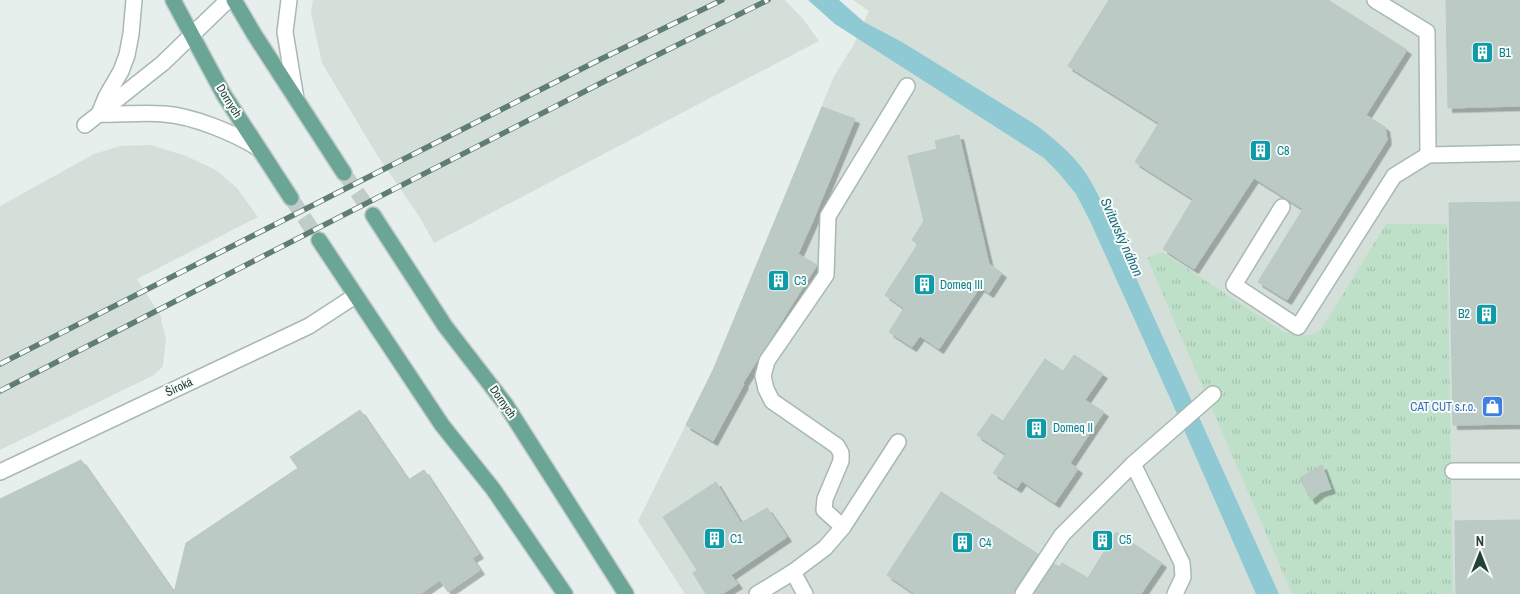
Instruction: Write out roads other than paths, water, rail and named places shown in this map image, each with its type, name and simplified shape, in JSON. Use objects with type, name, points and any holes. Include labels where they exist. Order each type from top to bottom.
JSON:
[{"type":"main road","name":"Dornych","points":[[172,0],[224,96],[291,198]]},
{"type":"main road","points":[[234,0],[344,173]]},
{"type":"main road","name":"Dornych","points":[[373,214],[445,326],[506,405],[626,594]]},
{"type":"main road","points":[[318,240],[442,425],[494,490],[566,594]]},
{"type":"street","points":[[99,114],[127,55],[134,0]]},
{"type":"street","points":[[85,125],[163,63],[228,0]]},
{"type":"street","points":[[289,0],[285,32],[296,100]]},
{"type":"street","points":[[1375,0],[1427,32],[1428,155]]},
{"type":"street","points":[[843,527],[824,510],[826,498],[841,461],[841,453],[837,446],[772,401],[766,389],[763,376],[767,361],[826,275],[828,216],[907,86]]},
{"type":"street","points":[[99,114],[166,114],[197,121],[245,140],[258,148]]},
{"type":"street","points":[[1282,208],[1234,285],[1298,327],[1394,176],[1428,155],[1520,153]]},
{"type":"street","name":"Široká","points":[[0,472],[309,326],[354,296]]},
{"type":"street","points":[[1023,594],[1062,535],[1133,464],[1213,394]]},
{"type":"street","points":[[757,594],[793,572],[826,548],[843,527],[898,442]]},
{"type":"street","points":[[1133,464],[1182,563],[1183,577],[1174,594]]},
{"type":"street","points":[[1453,471],[1520,471]]},
{"type":"street","points":[[793,572],[805,594]]},
{"type":"water","points":[[808,0],[839,0],[864,22],[902,42],[1036,125],[1074,158],[1094,186],[1279,594],[1256,594],[1174,407],[1076,194],[1044,158],[835,24]]},
{"type":"tunnel","points":[[344,173],[373,215]]},
{"type":"tunnel","points":[[291,198],[319,240]]},
{"type":"railway","points":[[0,364],[599,60],[722,0]]},
{"type":"railway","points":[[0,391],[609,79],[768,0]]},
{"type":"place","name":"B1","points":[[1483,53]]},
{"type":"place","name":"C8","points":[[1261,151]]},
{"type":"place","name":"C3","points":[[778,281]]},
{"type":"place","name":"Domeq III","points":[[924,285]]},
{"type":"place","name":"B2","points":[[1486,314]]},
{"type":"place","name":"CAT CUT s.r.o.","points":[[1492,407]]},
{"type":"place","name":"Domeq II","points":[[1037,428]]},
{"type":"place","name":"C1","points":[[714,539]]},
{"type":"place","name":"C5","points":[[1103,540]]},
{"type":"place","name":"C4","points":[[963,543]]},
{"type":"water label","name":"Svitavský náhon","points":[[1122,237]]}]
